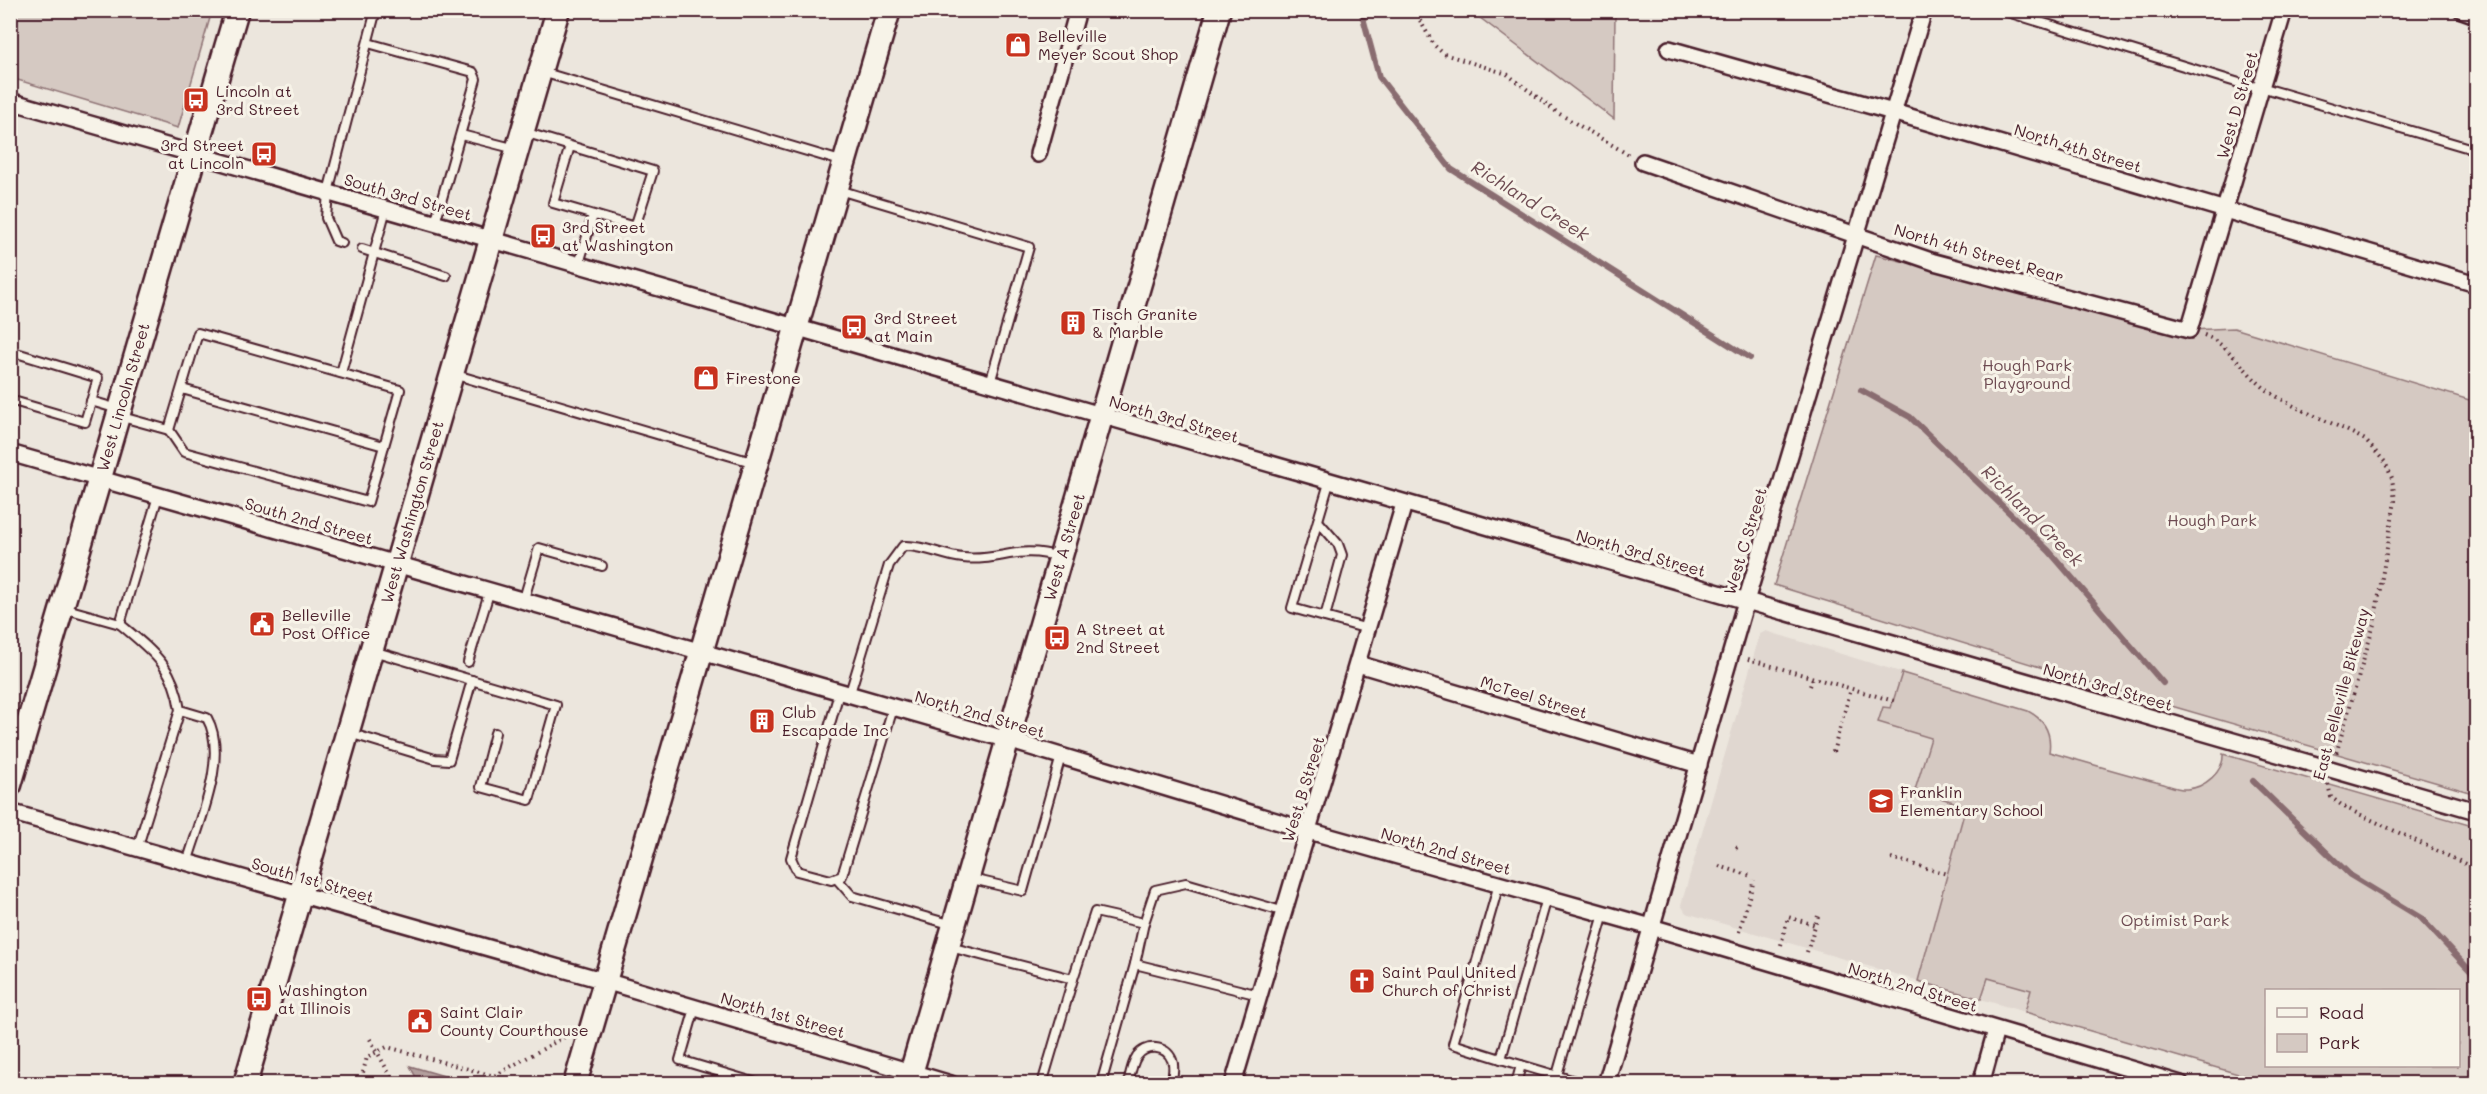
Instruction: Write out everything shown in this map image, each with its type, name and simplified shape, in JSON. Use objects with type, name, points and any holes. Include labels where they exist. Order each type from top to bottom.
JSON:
[{"type":"main road","name":"West Lincoln Street","points":[[10,785],[237,10]]},
{"type":"main road","name":"West Washington Street","points":[[245,1083],[558,10]]},
{"type":"main road","points":[[574,1083],[702,654],[889,10]]},
{"type":"main road","name":"West A Street","points":[[910,1078],[1219,10]]},
{"type":"street","points":[[1038,154],[1078,10]]},
{"type":"street","name":"West C Street","points":[[1606,1083],[1746,602],[1924,10]]},
{"type":"street","name":"West D Street","points":[[2225,210],[2284,10]]},
{"type":"street","points":[[2462,10],[2476,15]]},
{"type":"street","name":"North 4th Street","points":[[1669,49],[1893,112],[2476,284]]},
{"type":"street","name":"South 3rd Street","points":[[10,101],[797,326]]},
{"type":"street","name":"North 4th Street Rear","points":[[1643,162],[1934,262],[2189,330]]},
{"type":"street","points":[[2189,330],[2225,210]]},
{"type":"street","name":"North 3rd Street","points":[[797,326],[1329,483],[2476,811]]},
{"type":"street","name":"South 2nd Street","points":[[10,453],[702,654]]},
{"type":"street","name":"West B Street","points":[[1233,1083],[1404,504]]},
{"type":"street","name":"North 2nd Street","points":[[702,654],[1008,740],[1309,831],[1652,927],[2181,1083]]},
{"type":"street","name":"McTeel Street","points":[[1358,664],[1699,765]]},
{"type":"street","name":"South 1st Street","points":[[10,812],[605,981]]},
{"type":"street","name":"North 1st Street","points":[[605,981],[910,1078],[951,1083]]},
{"type":"street","points":[[1981,1083],[1996,1030]]},
{"type":"lane","points":[[342,243],[336,241],[326,218],[328,192],[376,10]]},
{"type":"lane","points":[[2001,10],[2249,86],[2261,87],[2476,150]]},
{"type":"lane","points":[[368,42],[473,72],[476,80],[435,223]]},
{"type":"lane","points":[[540,72],[845,162]]},
{"type":"lane","points":[[461,135],[570,146],[653,171],[635,227],[554,203],[570,146]]},
{"type":"lane","points":[[837,190],[1029,247],[990,383]]},
{"type":"lane","points":[[341,373],[386,209]]},
{"type":"lane","points":[[579,264],[593,215]]},
{"type":"lane","points":[[362,249],[446,276]]},
{"type":"lane","points":[[91,401],[169,430],[184,452],[368,502],[400,390],[198,333],[169,430]]},
{"type":"lane","points":[[10,351],[98,378],[85,422],[10,400]]},
{"type":"lane","points":[[452,373],[757,463]]},
{"type":"lane","points":[[182,389],[384,447]]},
{"type":"lane","points":[[1329,483],[1292,608],[1368,629]]},
{"type":"lane","points":[[120,624],[158,496]]},
{"type":"lane","points":[[1318,521],[1338,544],[1342,555],[1325,617]]},
{"type":"lane","points":[[893,708],[844,871],[837,879],[831,880],[797,871],[791,858],[844,694],[889,565],[903,546],[934,550],[961,558],[984,558],[1019,551],[1042,552],[1061,558]]},
{"type":"lane","points":[[523,602],[539,548],[602,566]]},
{"type":"lane","points":[[468,662],[489,592]]},
{"type":"lane","points":[[62,607],[120,624],[155,654],[168,670],[178,693],[180,710],[137,849]]},
{"type":"lane","points":[[372,650],[556,705],[529,800],[481,787],[495,733]]},
{"type":"lane","points":[[348,732],[435,759],[449,760],[472,680]]},
{"type":"lane","points":[[180,710],[207,718],[216,744],[215,765],[187,863]]},
{"type":"lane","points":[[968,878],[1023,891],[1061,756]]},
{"type":"lane","points":[[837,879],[852,896],[951,936],[1073,979]]},
{"type":"lane","points":[[1101,1083],[1155,890],[1186,883],[1285,912]]},
{"type":"lane","points":[[1499,884],[1453,1044],[1585,1083]]},
{"type":"lane","points":[[1501,1059],[1547,898]]},
{"type":"lane","points":[[1042,1083],[1095,912],[1144,923]]},
{"type":"lane","points":[[1557,1076],[1604,914]]},
{"type":"lane","points":[[1135,964],[1259,995]]},
{"type":"lane","points":[[695,1008],[680,1060],[760,1083]]},
{"type":"lane","points":[[1128,1083],[1135,1058],[1143,1050],[1154,1047],[1162,1049],[1171,1059],[1173,1073],[1171,1083]]},
{"type":"lane","points":[[1515,1083],[1521,1065]]},
{"type":"path","points":[[1414,10],[1434,45],[1444,54],[1507,74],[1558,113],[1643,162]]},
{"type":"path","name":"East Belleville Bikeway","points":[[2189,330],[2218,342],[2255,381],[2281,400],[2365,440],[2378,450],[2395,489],[2393,517],[2374,624],[2327,788],[2335,802],[2476,869]]},
{"type":"path","points":[[1748,659],[1894,701]]},
{"type":"path","points":[[1810,686],[1813,678]]},
{"type":"path","points":[[1833,752],[1851,689]]},
{"type":"path","points":[[1891,858],[1947,874]]},
{"type":"path","points":[[1719,866],[1753,878],[1739,932]]},
{"type":"path","points":[[1807,952],[1818,916]]},
{"type":"path","points":[[1781,945],[1788,917],[1815,925]]},
{"type":"path","points":[[360,1083],[367,1057],[387,1047],[494,1076],[568,1035]]},
{"type":"path","points":[[370,1039],[395,1083]]},
{"type":"path","points":[[483,1083],[486,1073]]},
{"type":"shaded area","name":"Franklin Elementary School","points":[[1766,631],[2028,711],[2044,723],[2050,738],[2049,752],[2064,756],[2053,904],[2025,1012],[1686,913],[1681,905],[1760,634]]},
{"type":"shaded area","points":[[410,1066],[468,1083],[419,1083]]},
{"type":"green space","points":[[10,11],[212,11],[178,128],[11,78]]},
{"type":"green space","points":[[1471,11],[1615,11],[1614,119]]},
{"type":"green space","name":"Hough Park","points":[[1876,255],[2189,330],[2234,328],[2476,402],[2476,794],[2092,683],[1774,585]]},
{"type":"green space","name":"Optimist Park","points":[[1902,673],[2028,711],[2046,728],[2050,745],[2049,752],[2176,788],[2193,788],[2212,778],[2220,767],[2223,754],[2476,827],[2476,1083],[2269,1083],[2025,1012],[2031,990],[1988,978],[1981,999],[1918,981],[1966,806],[1915,790],[1931,738],[1878,722],[1883,707],[1891,708]]},
{"type":"waterway","name":"Richland Creek","points":[[1361,10],[1379,77],[1451,169],[1750,358]]},
{"type":"waterway","name":"Richland Creek","points":[[1861,390],[1910,417],[2049,551],[2163,683]]},
{"type":"waterway","name":"Richland Creek","points":[[2253,781],[2350,875],[2421,918],[2476,977]]},
{"type":"place","name":"Belleville Meyer Scout Shop","points":[[1018,45]]},
{"type":"place","name":"Lincoln at 3rd Street","points":[[196,100]]},
{"type":"place","name":"3rd Street at Lincoln","points":[[264,154]]},
{"type":"place","name":"3rd Street at Washington","points":[[543,236]]},
{"type":"place","name":"Tisch Granite & Marble","points":[[1073,323]]},
{"type":"place","name":"3rd Street at Main","points":[[854,327]]},
{"type":"place","name":"Firestone","points":[[706,378]]},
{"type":"place","name":"Belleville Post Office","points":[[262,624]]},
{"type":"place","name":"A Street at 2nd Street","points":[[1057,638]]},
{"type":"place","name":"Club Escapade Inc","points":[[762,721]]},
{"type":"place","name":"Franklin Elementary School","points":[[1881,801]]},
{"type":"place","name":"Saint Paul United Church of Christ","points":[[1362,981]]},
{"type":"place","name":"Washington at Illinois","points":[[259,999]]},
{"type":"place","name":"Saint Clair County Courthouse","points":[[420,1021]]},
{"type":"park label","name":"Hough Park Playground","points":[[2027,374]]}]
